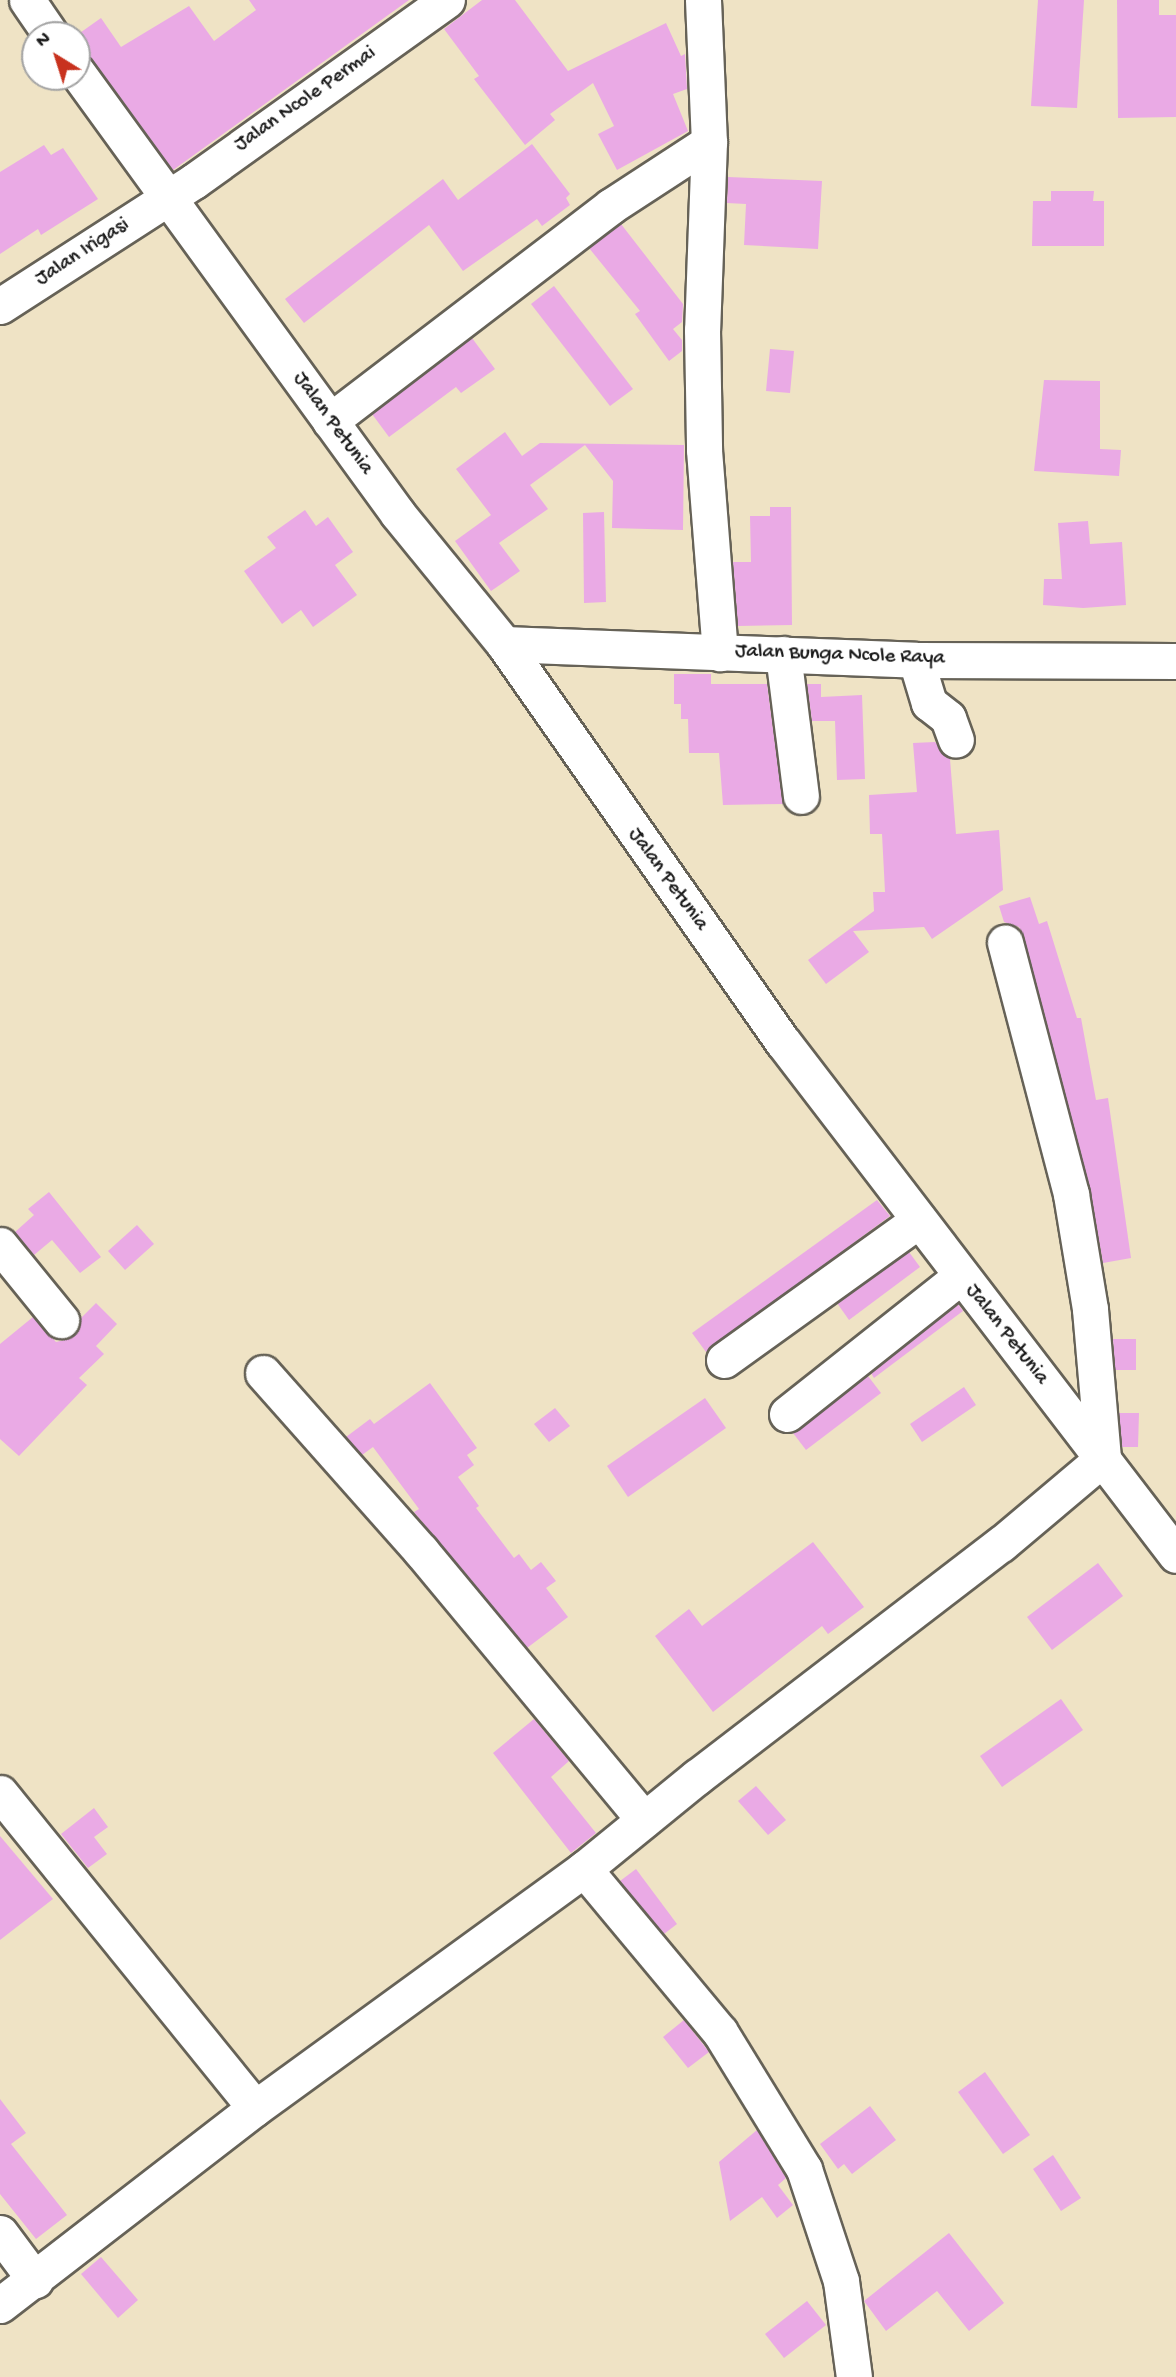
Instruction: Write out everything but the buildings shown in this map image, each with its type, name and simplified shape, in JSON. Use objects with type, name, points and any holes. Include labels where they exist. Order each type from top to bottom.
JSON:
[{"type":"street","points":[[27,0],[41,21]]},
{"type":"street","name":"Jalan Ncole Permai","points":[[166,200],[447,0]]},
{"type":"street","points":[[703,0],[709,142],[702,330],[704,450],[720,653]]},
{"type":"street","name":"Jalan Petunia","points":[[90,91],[166,200],[398,514],[504,644],[775,1031],[1176,1555]]},
{"type":"street","points":[[330,421],[611,206],[709,142]]},
{"type":"street","name":"Jalan Irigasi","points":[[0,306],[166,200]]},
{"type":"street","name":"Jalan Bunga Ncole Raya","points":[[504,644],[916,660],[1176,661]]},
{"type":"street","points":[[783,654],[801,796]]},
{"type":"street","points":[[916,660],[929,703],[948,718],[956,740]]},
{"type":"street","points":[[0,2305],[255,2108],[584,1869],[1001,1544],[1103,1458],[1090,1309],[1071,1194],[1005,942]]},
{"type":"street","points":[[724,1360],[919,1220]]},
{"type":"street","points":[[0,1245],[61,1320]]},
{"type":"street","points":[[787,1414],[961,1276]]},
{"type":"street","points":[[263,1373],[421,1551],[644,1820]]},
{"type":"street","points":[[0,1793],[255,2108]]},
{"type":"street","points":[[584,1869],[720,2032],[804,2169],[841,2281],[854,2377]]},
{"type":"street","points":[[0,2233],[35,2280]]}]
